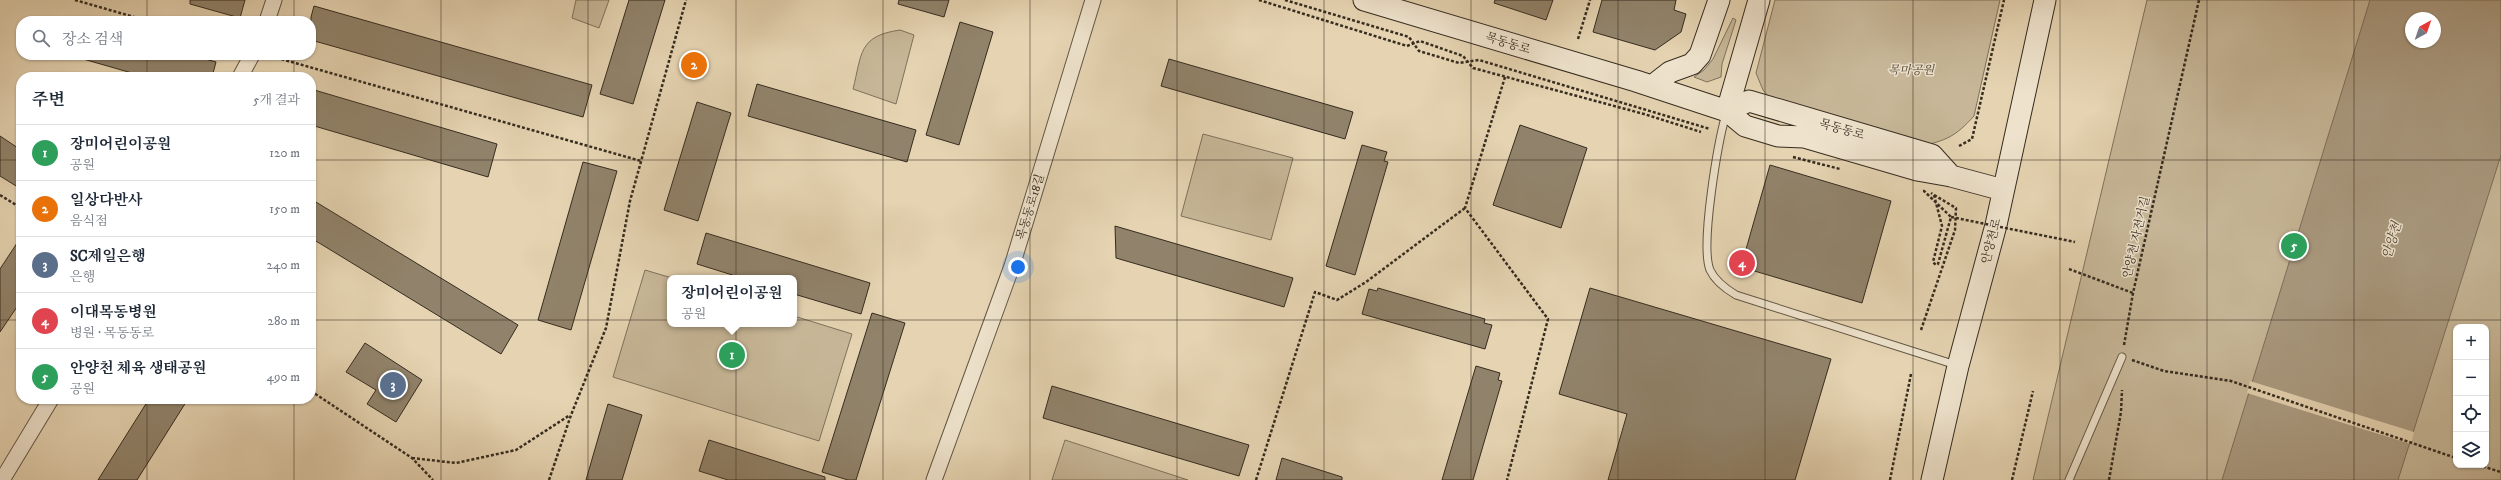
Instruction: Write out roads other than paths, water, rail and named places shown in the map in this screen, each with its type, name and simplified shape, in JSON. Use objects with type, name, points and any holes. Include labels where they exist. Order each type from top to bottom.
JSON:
[{"type":"main road","name":"목동동로","points":[[1364,0],[1652,86],[1727,111],[1745,126],[1778,136],[1804,137],[1917,170],[1951,176],[2002,190]]},
{"type":"main road","points":[[1652,86],[1670,72],[1692,64],[1700,55],[1719,0]]},
{"type":"main road","points":[[1727,111],[1758,0]]},
{"type":"main road","name":"안양천로","points":[[1932,480],[1958,366],[1996,225],[2002,190],[2045,0]]},
{"type":"street","points":[[269,16],[274,0]]},
{"type":"street","name":"목동동로18길","points":[[934,480],[1012,266],[1093,0]]},
{"type":"street","points":[[243,72],[249,60]]},
{"type":"street","points":[[2,480],[48,404]]},
{"type":"lane","points":[[1727,111],[1714,168],[1708,255],[1710,268],[1719,283],[1736,295],[1958,366]]},
{"type":"lane","points":[[2069,480],[2122,357]]},
{"type":"water","name":"안양천","points":[[2370,0],[2501,0],[2501,155],[2398,480],[2222,480]]},
{"type":"place","name":"일상다반사","points":[[694,65]]},
{"type":"place","name":"안양천 체육 생태공원","points":[[2294,246]]},
{"type":"place","name":"이대목동병원","points":[[1742,263]]},
{"type":"place","name":"장미어린이공원","points":[[732,355]]},
{"type":"place","name":"SC제일은행","points":[[393,385]]},
{"type":"park label","name":"목마공원","points":[[1911,70]]}]
